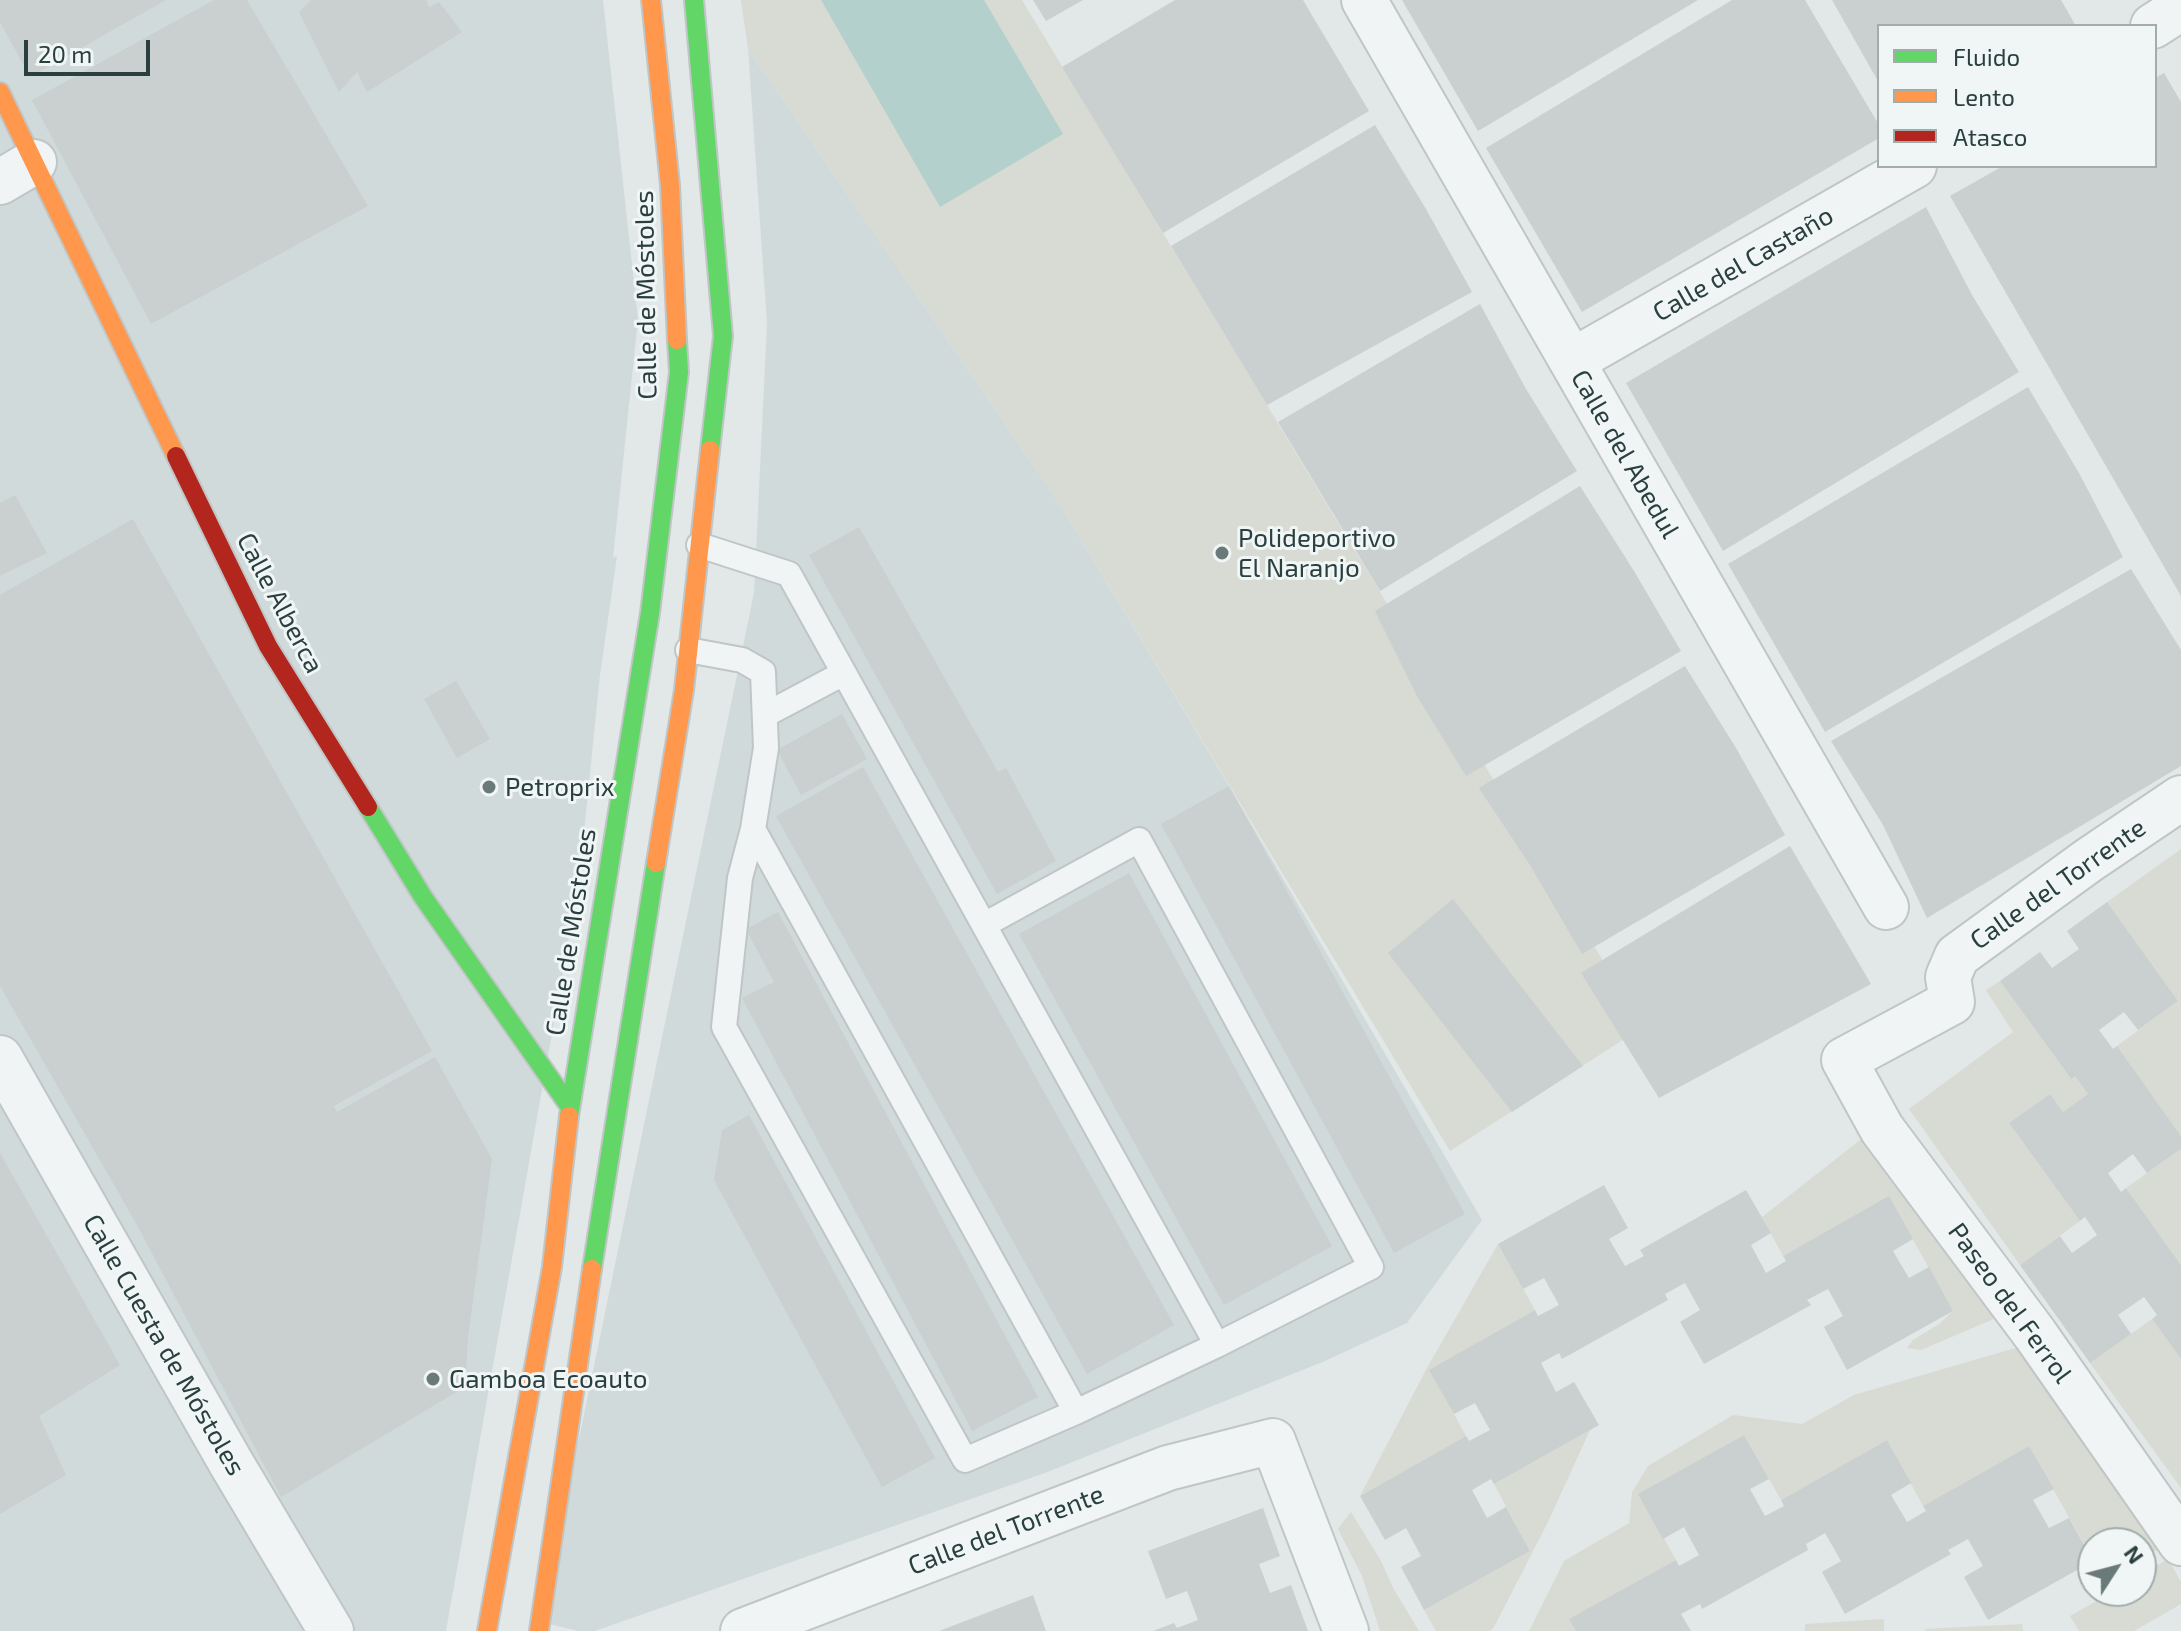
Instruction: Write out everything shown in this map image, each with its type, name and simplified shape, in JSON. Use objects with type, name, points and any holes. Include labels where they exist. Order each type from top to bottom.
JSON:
[{"type":"main road","name":"Calle de Móstoles","points":[[487,1631],[552,1267],[570,1107],[650,613],[679,372],[670,185],[651,0]]},
{"type":"main road","points":[[539,1631],[603,1195],[681,706],[723,336],[694,0]]},
{"type":"main road","name":"Calle Alberca","points":[[0,92],[17,172],[268,646],[423,897],[570,1107]]},
{"type":"street","name":"Calle del Abedul","points":[[1364,0],[1886,907]]},
{"type":"street","points":[[2134,24],[2148,7],[2149,0]]},
{"type":"street","points":[[2156,24],[2181,8]]},
{"type":"street","name":"Calle del Castaño","points":[[1572,361],[1910,168]]},
{"type":"street","name":"Calle del Torrente","points":[[1844,1060],[1952,1002],[1948,977],[1957,956],[2181,798]]},
{"type":"street","name":"Calle Cuesta de Móstoles","points":[[0,1058],[231,1463],[331,1631]]},
{"type":"street","name":"Paseo del Ferrol","points":[[1844,1060],[1882,1129],[2035,1334],[2181,1543]]},
{"type":"street","name":"Calle del Torrente","points":[[743,1631],[1168,1468],[1273,1441],[1346,1631]]},
{"type":"lane","points":[[699,545],[789,574],[1217,1345]]},
{"type":"lane","points":[[688,650],[742,660],[763,672],[766,748],[753,829],[740,878],[724,1027],[965,1460],[1076,1412],[1217,1345],[1371,1267],[1139,840],[984,925]]},
{"type":"lane","points":[[765,715],[844,673]]},
{"type":"lane","points":[[753,829],[1076,1412]]},
{"type":"shaded area","points":[[0,0],[603,0],[638,319],[613,558],[617,556],[600,675],[579,881],[446,1631],[0,1631]]},
{"type":"shaded area","name":"Polideportivo El Naranjo","points":[[741,0],[1022,0],[1643,1027],[1450,1151],[1056,498],[748,49]]},
{"type":"shaded area","points":[[821,0],[984,0],[1063,134],[940,207]]},
{"type":"shaded area","points":[[748,49],[1056,498],[1229,786],[1482,1220],[1407,1323],[1325,1361],[1045,1473],[595,1631],[578,1631],[541,1622],[754,593],[767,324]]},
{"type":"shaded area","points":[[2181,849],[2181,1136],[2117,1046],[2178,1001],[2107,902]]},
{"type":"shaded area","points":[[2000,981],[2070,1078],[2075,1076],[2088,1094],[2063,1112],[2050,1094],[2009,1123],[2080,1221],[2020,1265],[1909,1109],[2013,1032],[1986,990]]},
{"type":"shaded area","points":[[1864,1137],[1996,1318],[1921,1350],[1907,1348],[1913,1340],[1953,1311],[1889,1197],[1783,1256],[1762,1217]]},
{"type":"shaded area","points":[[2181,1149],[2181,1265],[2126,1188]]},
{"type":"shaded area","points":[[1498,1244],[1535,1310],[1430,1370],[1466,1436],[1360,1496],[1427,1368]]},
{"type":"shaded area","points":[[2152,1319],[2181,1359],[2181,1488],[2090,1363]]},
{"type":"shaded area","points":[[2019,1347],[2145,1527],[2077,1527],[2077,1532],[2029,1446],[1923,1506],[1887,1440],[1781,1500],[1744,1435],[1639,1494],[1676,1560],[1570,1619],[1576,1631],[1529,1631],[1564,1561],[1629,1523],[1632,1492],[1648,1466],[1733,1415],[1802,1424],[1854,1395]]},
{"type":"shaded area","points":[[1590,1430],[1548,1522],[1494,1627],[1490,1631],[1436,1631],[1424,1610],[1530,1551],[1494,1484]]},
{"type":"shaded area","points":[[1351,1512],[1419,1631],[1380,1631],[1362,1576],[1338,1529]]},
{"type":"shaded area","points":[[2168,1559],[2181,1582],[2181,1604],[2134,1631],[2079,1631],[2070,1616],[2086,1607],[2157,1607],[2157,1566]]},
{"type":"shaded area","points":[[1884,1619],[1884,1631],[1805,1631],[1805,1624]]},
{"type":"shaded area","points":[[2022,1624],[2023,1631],[1925,1631],[1925,1629]]},
{"type":"building","points":[[0,0],[166,0],[30,77],[0,22]]},
{"type":"building","points":[[214,0],[247,0],[368,206],[151,324],[32,100]]},
{"type":"building","points":[[311,0],[426,0],[429,7],[439,2],[462,32],[367,92],[357,72],[339,92],[299,12]]},
{"type":"building","points":[[1033,0],[1083,0],[1046,21]]},
{"type":"building","points":[[1175,0],[1303,0],[1369,111],[1163,233],[1062,67]]},
{"type":"building","points":[[1402,0],[1698,0],[1478,131]]},
{"type":"building","points":[[1732,0],[1805,0],[1877,122],[1877,139],[1582,312],[1486,148]]},
{"type":"building","points":[[1832,0],[2061,0],[2075,24],[1877,24],[1877,79]]},
{"type":"building","points":[[2164,73],[2181,102],[2181,596],[1950,196],[1999,168],[2157,168],[2157,77]]},
{"type":"building","points":[[1375,125],[1472,292],[1267,405],[1171,246]]},
{"type":"building","points":[[1926,207],[1972,295],[2019,372],[1723,551],[1626,383]]},
{"type":"building","points":[[1480,304],[1526,389],[1577,471],[1380,591],[1278,422]]},
{"type":"building","points":[[2028,387],[2079,473],[2123,557],[1825,732],[1728,564]]},
{"type":"building","points":[[1580,486],[1681,651],[1466,776],[1417,696],[1375,611]]},
{"type":"building","points":[[15,495],[47,553],[0,576],[0,503]]},
{"type":"building","points":[[133,519],[432,1051],[334,1106],[337,1112],[435,1057],[492,1159],[468,1338],[465,1387],[281,1497],[137,1225],[0,986],[0,595]]},
{"type":"building","points":[[859,527],[998,772],[1006,768],[1056,861],[997,894],[809,555]]},
{"type":"building","points":[[2131,569],[2181,650],[2181,766],[1927,918],[1883,825],[1831,741]]},
{"type":"building","points":[[1685,666],[1785,835],[1582,954],[1530,865],[1479,788]]},
{"type":"building","points":[[456,681],[490,739],[457,758],[424,699]]},
{"type":"building","points":[[842,714],[867,759],[801,795],[777,750]]},
{"type":"building","points":[[863,767],[1174,1325],[1087,1374],[776,816]]},
{"type":"building","points":[[1229,786],[1465,1214],[1394,1253],[1161,824]]},
{"type":"building","points":[[1790,846],[1871,984],[1659,1098],[1581,973]]},
{"type":"building","points":[[1129,873],[1332,1246],[1224,1305],[1019,934]]},
{"type":"building","points":[[1453,899],[1583,1066],[1512,1112],[1388,953]]},
{"type":"building","points":[[2107,902],[2178,1001],[2138,1030],[2124,1012],[2099,1030],[2113,1049],[2117,1046],[2181,1136],[2181,1149],[2147,1173],[2133,1154],[2108,1173],[2121,1192],[2126,1188],[2181,1265],[2181,1359],[2152,1319],[2157,1315],[2144,1297],[2118,1315],[2131,1334],[2090,1363],[2020,1265],[2060,1236],[2072,1253],[2097,1235],[2085,1217],[2080,1221],[2009,1123],[2050,1094],[2063,1112],[2088,1094],[2075,1076],[2071,1079],[2000,981],[2040,952],[2052,968],[2079,949],[2067,931]]},
{"type":"building","points":[[778,912],[1038,1397],[972,1431],[742,998],[774,982],[746,929]]},
{"type":"building","points":[[749,1115],[935,1458],[882,1487],[714,1180],[722,1130]]},
{"type":"building","points":[[0,1153],[120,1365],[39,1416],[66,1475],[0,1514]]},
{"type":"building","points":[[1604,1185],[1628,1228],[1609,1239],[1625,1266],[1644,1256],[1640,1250],[1746,1190],[1771,1233],[1751,1245],[1766,1273],[1786,1261],[1783,1256],[1889,1196],[1913,1239],[1893,1251],[1909,1278],[1929,1267],[1953,1311],[1847,1370],[1824,1327],[1843,1316],[1828,1289],[1807,1300],[1811,1305],[1704,1364],[1680,1322],[1700,1310],[1685,1283],[1665,1294],[1668,1300],[1562,1359],[1559,1353],[1541,1363],[1556,1392],[1574,1382],[1599,1425],[1494,1484],[1491,1479],[1472,1490],[1487,1518],[1506,1507],[1530,1551],[1424,1610],[1401,1567],[1421,1556],[1406,1528],[1385,1540],[1360,1496],[1466,1436],[1469,1441],[1490,1430],[1475,1403],[1454,1414],[1429,1370],[1535,1310],[1538,1316],[1559,1305],[1544,1278],[1523,1289],[1498,1244]]},
{"type":"building","points":[[1744,1435],[1769,1479],[1750,1489],[1765,1516],[1784,1506],[1781,1500],[1887,1440],[1911,1483],[1891,1495],[1907,1522],[1926,1511],[1923,1506],[2029,1446],[2054,1489],[2033,1500],[2049,1528],[2069,1518],[2077,1532],[2077,1570],[1988,1620],[1964,1577],[1983,1566],[1968,1539],[1948,1550],[1951,1554],[1845,1614],[1822,1572],[1841,1561],[1825,1533],[1806,1544],[1808,1550],[1702,1609],[1700,1604],[1681,1614],[1691,1631],[1576,1631],[1569,1619],[1676,1560],[1679,1566],[1699,1555],[1684,1527],[1663,1539],[1638,1494]]},
{"type":"building","points":[[1263,1508],[1280,1556],[1259,1564],[1270,1593],[1291,1585],[1308,1631],[1153,1631],[1174,1623],[1177,1628],[1198,1620],[1187,1591],[1166,1599],[1148,1551]]},
{"type":"building","points":[[1033,1595],[1046,1631],[939,1631]]},
{"type":"traffic: fast","points":[[694,0],[723,336],[710,450]]},
{"type":"traffic: fast","points":[[569,1116],[650,613],[679,372],[677,340]]},
{"type":"traffic: fast","points":[[368,807],[423,897],[570,1107]]},
{"type":"traffic: fast","points":[[592,1269],[656,863]]},
{"type":"traffic: slow","points":[[651,0],[670,185],[677,340]]},
{"type":"traffic: slow","points":[[0,92],[176,456]]},
{"type":"traffic: slow","points":[[656,863],[684,690],[710,450]]},
{"type":"traffic: slow","points":[[487,1631],[552,1267],[569,1116]]},
{"type":"traffic: slow","points":[[539,1631],[592,1269]]},
{"type":"traffic: jam","points":[[176,456],[268,646],[368,807]]},
{"type":"place","name":"Polideportivo El Naranjo","points":[[1222,553]]},
{"type":"place","name":"Petroprix","points":[[489,787]]},
{"type":"place","name":"Gamboa Ecoauto","points":[[433,1379]]}]
